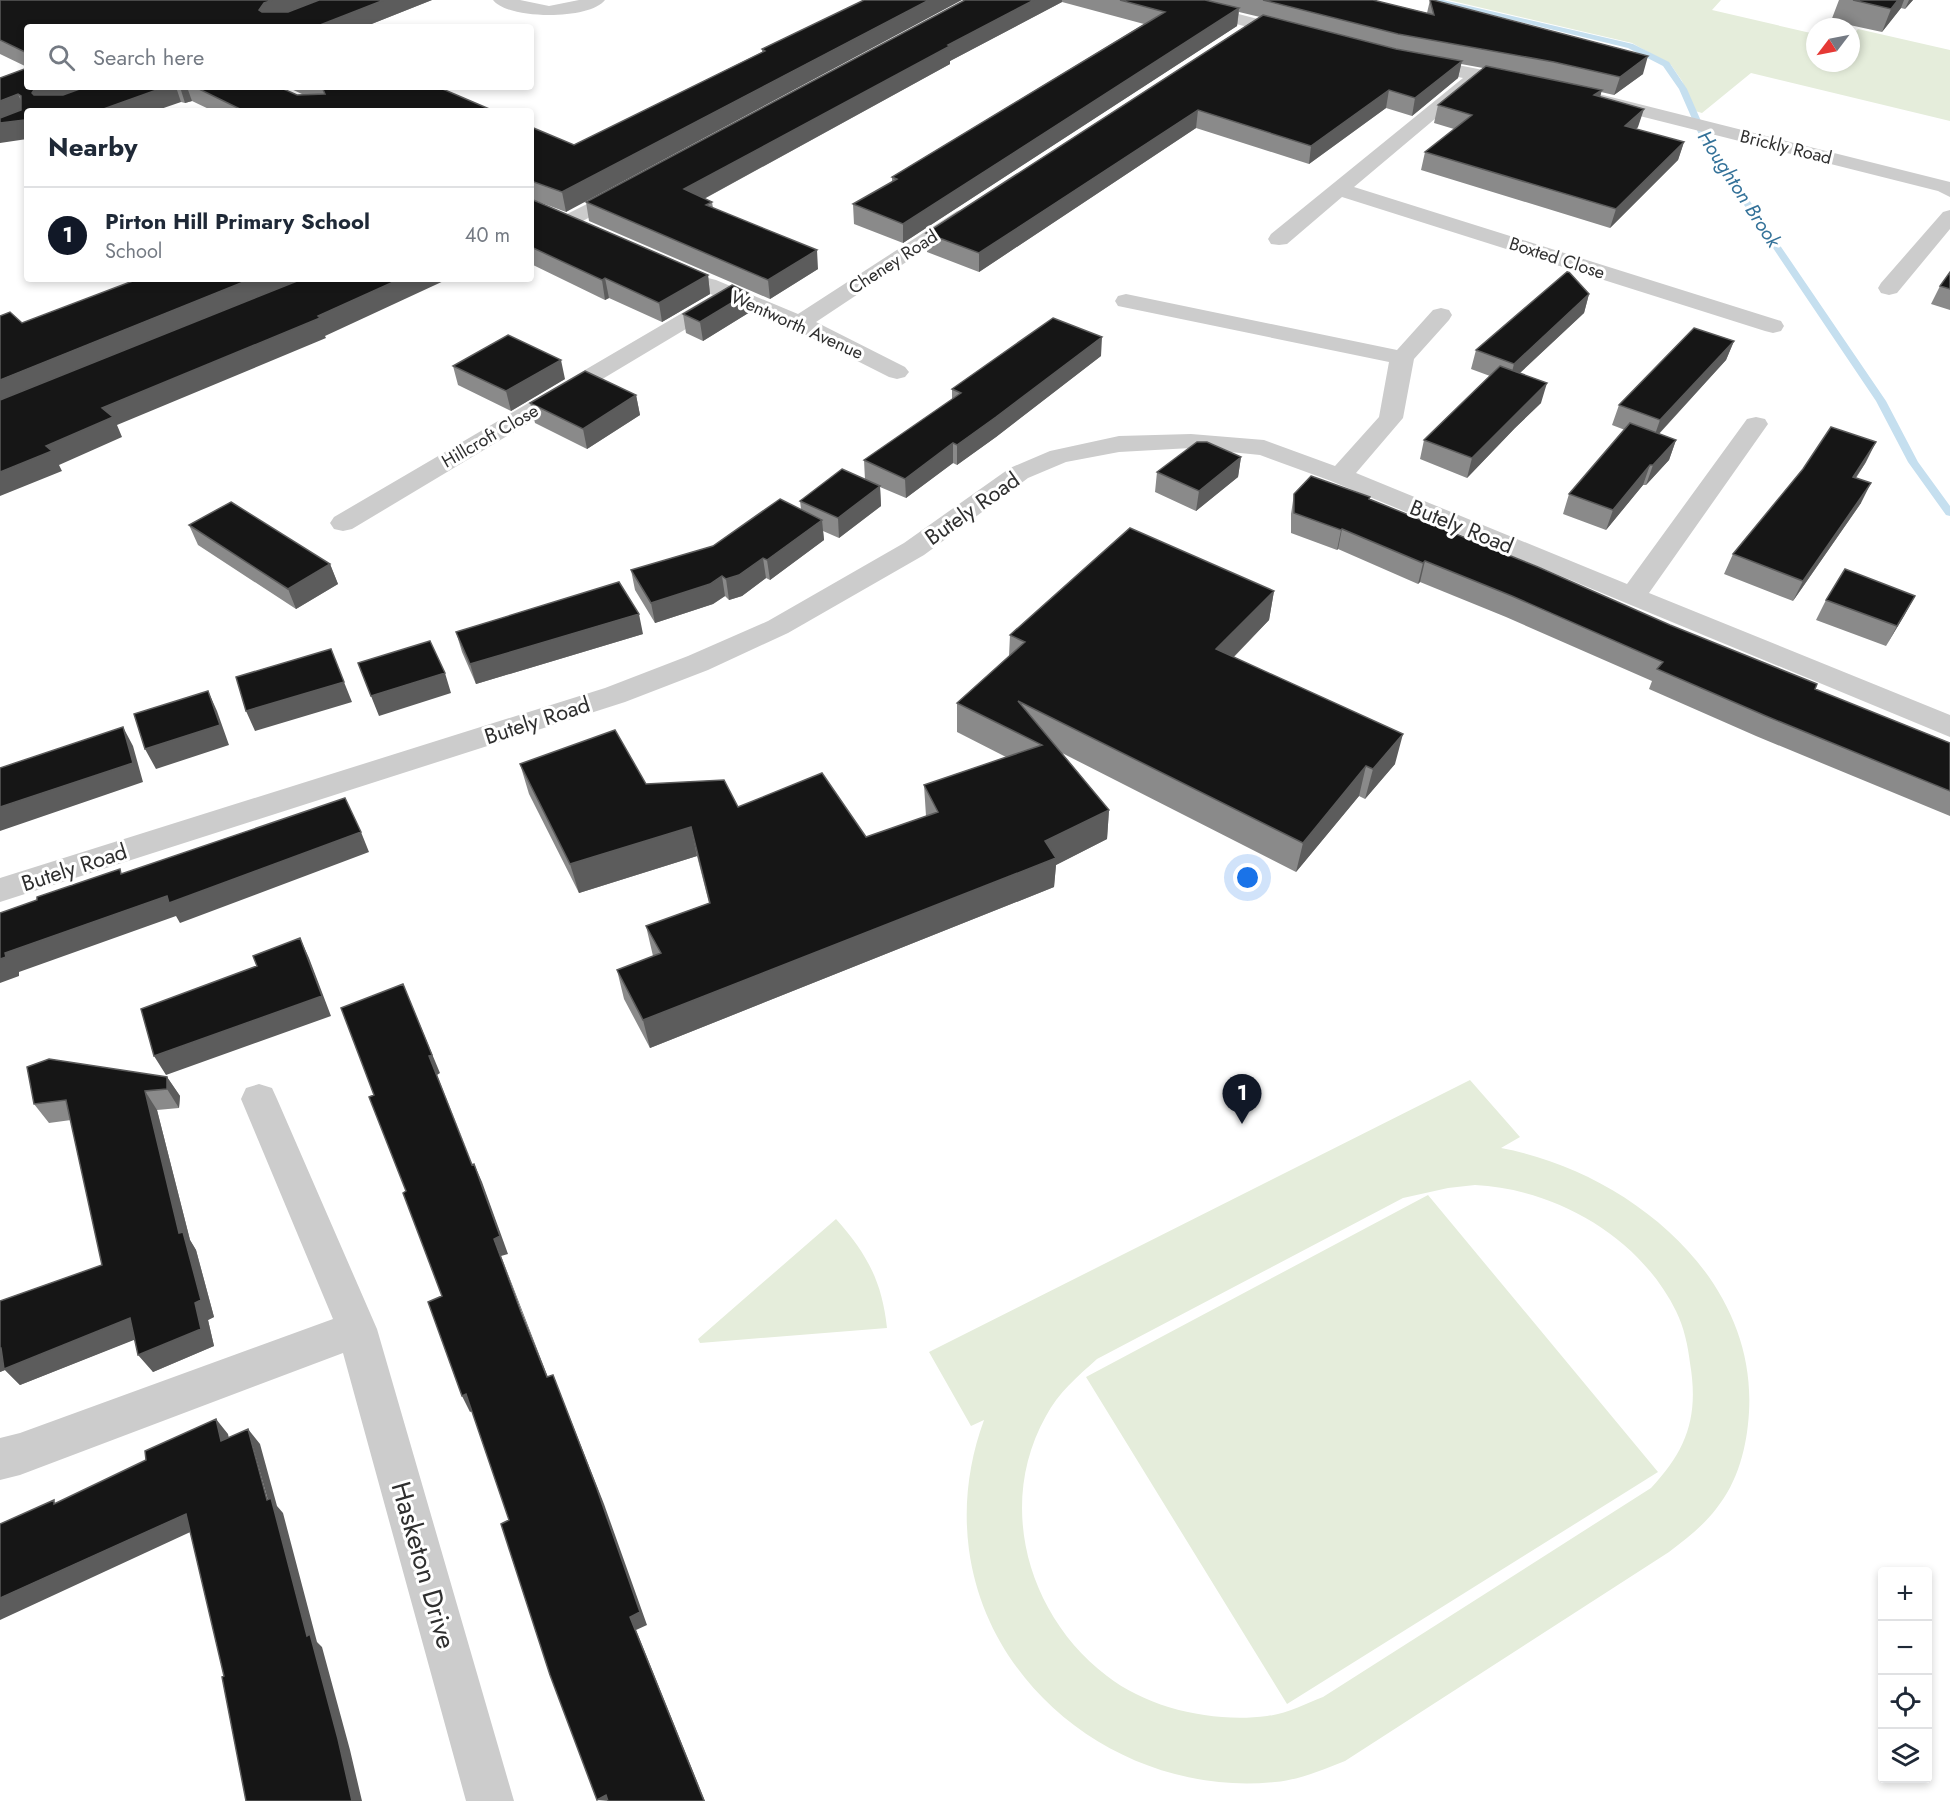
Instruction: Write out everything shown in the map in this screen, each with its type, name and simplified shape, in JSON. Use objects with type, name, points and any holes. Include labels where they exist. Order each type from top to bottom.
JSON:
[{"type":"street","points":[[502,0],[540,12],[557,12],[596,0]]},
{"type":"street","points":[[1165,0],[1314,39]]},
{"type":"street","points":[[1238,37],[1257,24]]},
{"type":"street","points":[[1404,61],[1539,86]]},
{"type":"street","points":[[1279,239],[1341,190],[1477,75]]},
{"type":"street","name":"Brickly Road","points":[[1582,96],[1945,187],[1950,191]]},
{"type":"street","points":[[590,231],[559,218],[642,182]]},
{"type":"street","name":"Boxted Close","points":[[1341,190],[1773,326]]},
{"type":"street","name":"Cheney Road","points":[[800,323],[985,201]]},
{"type":"street","points":[[1889,288],[1950,216]]},
{"type":"street","name":"Wentworth Avenue","points":[[687,275],[800,323],[897,372]]},
{"type":"street","name":"Hillcroft Close","points":[[343,523],[730,295]]},
{"type":"street","points":[[1126,301],[1402,358]]},
{"type":"street","points":[[1340,476],[1391,418],[1402,358],[1441,315]]},
{"type":"street","points":[[1633,596],[1756,424]]},
{"type":"street","name":"Butely Road","points":[[0,890],[615,695],[698,663],[788,622],[914,549],[1019,473],[1059,456],[1119,444],[1191,441],[1264,448],[1340,476],[1950,727]]},
{"type":"street","name":"Hasketon Drive","points":[[259,1100],[357,1329],[490,1801]]},
{"type":"street","points":[[0,1459],[20,1454],[357,1329]]},
{"type":"green space","points":[[1448,0],[1721,0],[1712,10],[1806,32],[1806,72],[1860,72],[1860,29],[1950,50],[1950,121],[1751,73],[1702,113],[1695,111],[1682,81],[1671,65],[1632,43]]},
{"type":"green space","points":[[1470,1080],[1520,1137],[1501,1148],[1548,1160],[1593,1180],[1636,1205],[1675,1237],[1707,1274],[1731,1316],[1746,1362],[1749,1412],[1740,1464],[1724,1499],[1706,1521],[1669,1552],[1345,1761],[1284,1781],[1221,1782],[1169,1773],[1120,1754],[1076,1726],[1037,1692],[1005,1650],[982,1603],[967,1533],[967,1500],[971,1467],[984,1420],[971,1426],[929,1352]],"holes":[[[1475,1185],[1505,1188],[1535,1196],[1592,1221],[1640,1260],[1660,1284],[1676,1311],[1688,1350],[1693,1400],[1682,1446],[1663,1474],[1651,1488],[1323,1697],[1289,1711],[1247,1718],[1183,1711],[1142,1697],[1107,1676],[1080,1651],[1057,1623],[1040,1591],[1028,1557],[1022,1522],[1023,1486],[1031,1450],[1046,1416],[1062,1392],[1097,1359],[1403,1198],[1448,1188]]]},
{"type":"green space","points":[[1428,1195],[1658,1472],[1287,1704],[1086,1377]]},
{"type":"green space","points":[[836,1219],[856,1244],[871,1269],[881,1296],[887,1328],[700,1343],[698,1339]]},
{"type":"building","points":[[0,0],[273,0],[264,3],[259,10],[288,12],[319,0],[384,0],[323,24],[24,24],[24,52],[0,40]]},
{"type":"building","points":[[864,0],[929,0],[562,192],[534,182],[534,128],[574,145],[765,51],[762,49]]},
{"type":"building","points":[[965,0],[1034,0],[684,189],[712,202],[706,205],[817,250],[768,280],[586,202]]},
{"type":"building","points":[[1120,0],[1205,0],[1239,8],[903,224],[853,204],[897,179],[892,177],[1165,12]]},
{"type":"building","points":[[1263,0],[1373,0],[1434,15],[1430,0],[1433,0],[1648,56],[1620,77],[1554,62],[1398,34]]},
{"type":"building","points":[[1853,0],[1898,0],[1891,9]]},
{"type":"building","points":[[1263,15],[1396,49],[1462,61],[1415,98],[1389,90],[1311,146],[1198,110],[979,253],[926,233]]},
{"type":"building","points":[[1486,66],[1602,90],[1594,95],[1644,109],[1625,126],[1684,142],[1616,209],[1425,152],[1472,115],[1438,105]]},
{"type":"building","points":[[24,69],[24,90],[34,90],[32,93],[34,95],[63,95],[77,90],[157,90],[106,108],[24,108],[24,120],[0,123],[0,118],[21,110],[21,96],[18,94],[0,101],[0,78]]},
{"type":"building","points":[[201,90],[286,90],[297,95],[325,94],[323,90],[445,90],[487,108],[238,108]]},
{"type":"building","points":[[534,200],[708,275],[659,303],[605,278],[602,280],[534,248]]},
{"type":"building","points":[[1568,271],[1589,294],[1514,364],[1476,350]]},
{"type":"building","points":[[1950,272],[1950,289],[1940,286]]},
{"type":"building","points":[[130,282],[244,282],[0,380],[0,316],[10,312],[22,323]]},
{"type":"building","points":[[295,282],[393,282],[318,316],[320,318],[102,408],[113,417],[46,446],[52,451],[0,472],[0,400]]},
{"type":"building","points":[[732,285],[748,293],[700,322],[683,314]]},
{"type":"building","points":[[1053,318],[1102,337],[996,417],[957,445],[953,443],[905,479],[864,460],[961,393],[952,389]]},
{"type":"building","points":[[1694,328],[1734,341],[1660,420],[1619,405]]},
{"type":"building","points":[[508,335],[561,360],[506,391],[453,366]]},
{"type":"building","points":[[1500,366],[1547,383],[1472,458],[1424,440]]},
{"type":"building","points":[[585,371],[636,395],[583,429],[530,403]]},
{"type":"building","points":[[1630,423],[1676,440],[1653,465],[1650,465],[1613,510],[1569,494]]},
{"type":"building","points":[[1831,427],[1876,442],[1853,477],[1871,483],[1803,581],[1733,554],[1803,469]]},
{"type":"building","points":[[1197,442],[1207,442],[1241,457],[1199,491],[1157,472]]},
{"type":"building","points":[[842,469],[880,486],[838,518],[800,501]]},
{"type":"building","points":[[1311,476],[1370,497],[1369,499],[1538,567],[1670,625],[1817,684],[1815,689],[1950,743],[1950,791],[1657,669],[1663,662],[1512,596],[1425,561],[1423,563],[1342,529],[1294,513],[1294,494]]},
{"type":"building","points":[[780,499],[822,520],[767,560],[763,558],[739,575],[726,579],[722,576],[710,584],[651,603],[631,570],[713,546]]},
{"type":"building","points":[[231,502],[330,564],[288,589],[189,525]]},
{"type":"building","points":[[1130,528],[1274,591],[1216,649],[1403,734],[1373,769],[1366,766],[1303,843],[1018,701],[1109,810],[1045,841],[1056,858],[643,1020],[617,970],[661,953],[646,926],[710,903],[691,827],[570,864],[520,764],[615,730],[646,784],[724,780],[738,807],[822,773],[866,837],[938,812],[924,785],[1042,745],[957,703],[1025,642],[1010,635]]},
{"type":"building","points":[[1845,569],[1915,596],[1897,626],[1826,600]]},
{"type":"building","points":[[619,582],[639,614],[470,664],[456,632]]},
{"type":"building","points":[[430,641],[445,673],[371,696],[358,663]]},
{"type":"building","points":[[331,649],[344,682],[246,711],[236,677]]},
{"type":"building","points":[[208,691],[220,725],[145,749],[134,714]]},
{"type":"building","points":[[123,727],[133,763],[0,807],[0,768]]},
{"type":"building","points":[[345,798],[361,832],[169,903],[167,896],[5,953],[6,957],[0,959],[0,913],[37,900],[37,897],[120,869],[121,874]]},
{"type":"building","points":[[300,938],[322,996],[154,1056],[141,1009],[257,966],[253,956]]},
{"type":"building","points":[[403,984],[500,1236],[494,1239],[521,1312],[547,1377],[553,1375],[597,1489],[640,1612],[630,1617],[704,1801],[608,1801],[606,1795],[597,1800],[550,1675],[501,1524],[509,1520],[466,1394],[462,1396],[428,1302],[442,1296],[403,1193],[406,1191],[369,1097],[374,1095],[341,1008]]},
{"type":"building","points":[[49,1059],[167,1077],[167,1089],[145,1091],[179,1233],[183,1232],[201,1300],[195,1303],[201,1329],[138,1355],[130,1318],[4,1369],[0,1348],[0,1301],[102,1265],[66,1100],[34,1104],[27,1067]]},
{"type":"building","points":[[216,1419],[221,1441],[248,1429],[267,1500],[271,1498],[307,1636],[310,1634],[352,1801],[246,1801],[222,1677],[224,1676],[186,1514],[0,1598],[0,1524],[54,1500],[54,1504],[146,1460],[145,1451]]},
{"type":"waterway","name":"Houghton Brook","points":[[1434,0],[1630,46],[1666,64],[1683,89],[1707,144],[1881,401],[1913,462],[1950,513]]},
{"type":"place","name":"Pirton Hill Primary School","points":[[1242,1124]]}]
